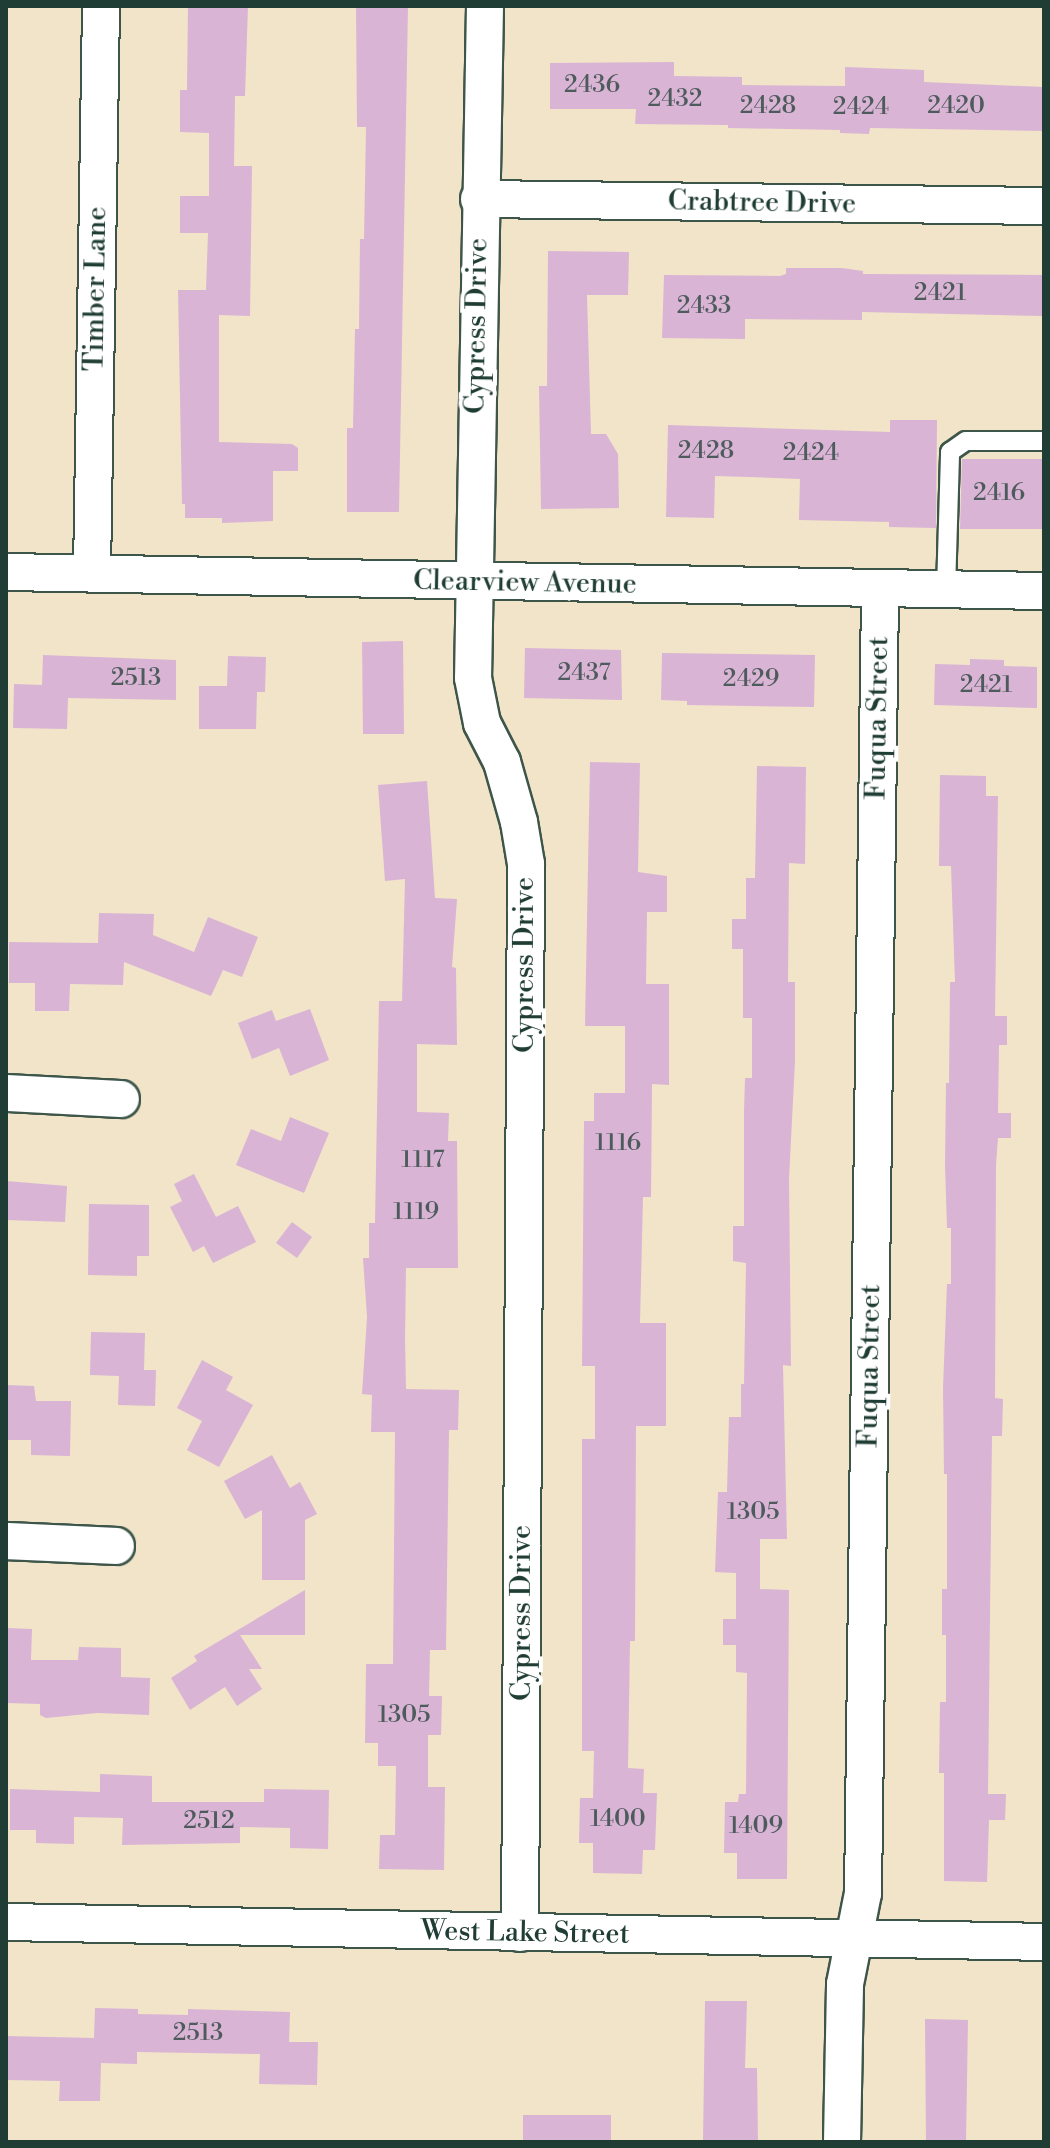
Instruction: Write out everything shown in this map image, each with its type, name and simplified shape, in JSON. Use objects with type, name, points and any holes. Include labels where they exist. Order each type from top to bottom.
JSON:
[{"type":"street","name":"Timber Lane","points":[[92,573],[101,6]]},
{"type":"street","name":"Cypress Drive","points":[[485,6],[472,582],[473,678],[482,723],[502,762],[519,822],[526,864],[520,1933]]},
{"type":"street","name":"Crabtree Drive","points":[[479,199],[1044,206]]},
{"type":"street","name":"Clearview Avenue","points":[[6,572],[1044,591]]},
{"type":"street","name":"Fuqua Street","points":[[842,2142],[845,1984],[863,1893],[880,588]]},
{"type":"street","points":[[6,1093],[121,1099]]},
{"type":"street","points":[[6,1541],[116,1546]]},
{"type":"street","name":"West Lake Street","points":[[6,1922],[1044,1942]]},
{"type":"lane","points":[[946,590],[950,452],[966,441],[1044,441]]},
{"type":"building","points":[[188,6],[248,6],[245,96],[235,96],[234,166],[252,166],[250,316],[219,315],[219,442],[292,444],[298,448],[298,471],[273,471],[273,521],[222,523],[222,518],[185,518],[185,504],[182,504],[178,290],[206,290],[208,233],[180,233],[180,196],[209,196],[209,133],[180,132],[180,90],[187,90]]},
{"type":"building","points":[[356,6],[408,6],[399,512],[347,512],[347,428],[353,428],[360,239],[364,239],[366,127],[357,127]]},
{"type":"building","points":[[674,62],[674,76],[742,77],[742,85],[845,86],[845,67],[924,70],[924,82],[1044,87],[1044,131],[870,128],[869,134],[840,133],[840,130],[728,128],[728,125],[635,124],[636,109],[550,109],[550,63]]},
{"type":"building","points":[[548,251],[629,252],[628,295],[587,295],[591,434],[606,434],[618,454],[619,508],[541,509],[539,386],[547,386]]},
{"type":"building","points":[[786,268],[842,268],[863,271],[863,274],[1044,275],[1044,316],[862,312],[862,320],[745,319],[745,339],[662,338],[664,275],[780,276],[786,274]]},
{"type":"building","points":[[890,420],[937,420],[936,528],[889,527],[889,522],[799,520],[800,479],[715,476],[714,518],[666,517],[668,425],[890,432]]},
{"type":"building","points":[[962,459],[1044,459],[1044,529],[960,529]]},
{"type":"building","points":[[403,641],[404,734],[363,734],[362,642]]},
{"type":"building","points":[[525,648],[621,650],[622,700],[524,698]]},
{"type":"building","points":[[662,653],[815,655],[814,707],[687,705],[687,701],[661,700]]},
{"type":"building","points":[[43,655],[176,660],[176,700],[68,698],[67,729],[13,728],[14,684],[42,685]]},
{"type":"building","points":[[228,656],[266,657],[265,692],[257,692],[256,729],[199,729],[199,686],[227,686]]},
{"type":"building","points":[[970,659],[1004,660],[1004,666],[1037,667],[1037,708],[934,705],[935,664],[970,665]]},
{"type":"building","points":[[590,762],[640,763],[638,872],[667,876],[667,912],[647,912],[646,984],[669,984],[669,1085],[652,1084],[651,1197],[643,1197],[640,1323],[666,1323],[666,1426],[636,1426],[635,1641],[630,1641],[628,1768],[644,1769],[643,1793],[657,1793],[655,1850],[643,1850],[642,1874],[593,1873],[593,1843],[579,1843],[580,1798],[593,1798],[594,1751],[582,1751],[582,1439],[595,1439],[595,1366],[582,1366],[584,1121],[594,1121],[594,1093],[625,1093],[625,1026],[585,1026]]},
{"type":"building","points":[[757,766],[806,767],[805,864],[789,863],[788,982],[795,982],[795,1061],[789,1179],[791,1366],[783,1365],[787,1539],[760,1539],[760,1589],[789,1590],[787,1879],[737,1879],[737,1853],[724,1853],[725,1802],[738,1802],[739,1794],[746,1794],[747,1673],[736,1672],[736,1645],[723,1645],[723,1619],[736,1619],[736,1573],[715,1572],[718,1492],[727,1492],[729,1417],[741,1417],[741,1384],[744,1384],[746,1263],[733,1261],[733,1226],[744,1226],[745,1078],[752,1078],[752,1018],[743,1018],[743,949],[732,949],[732,919],[746,919],[746,878],[755,878]]},
{"type":"building","points":[[940,775],[986,776],[986,796],[998,796],[995,1016],[1007,1016],[1007,1045],[999,1045],[998,1113],[1011,1113],[1011,1138],[998,1138],[996,1165],[995,1398],[1003,1399],[1002,1436],[992,1436],[988,1794],[1006,1794],[1005,1820],[989,1820],[987,1882],[944,1881],[944,1773],[939,1773],[940,1702],[946,1702],[946,1635],[942,1635],[942,1589],[947,1589],[943,1388],[947,1284],[951,1284],[951,1228],[947,1228],[945,1165],[946,1083],[949,1083],[950,982],[955,982],[951,866],[939,866]]},
{"type":"building","points":[[427,781],[435,898],[457,899],[452,967],[456,968],[457,1045],[417,1044],[417,1112],[449,1113],[448,1141],[457,1141],[458,1268],[406,1268],[405,1339],[406,1389],[459,1390],[458,1430],[449,1430],[446,1650],[430,1650],[429,1696],[442,1696],[441,1735],[428,1735],[428,1787],[445,1787],[444,1870],[379,1869],[380,1835],[395,1835],[396,1766],[378,1766],[378,1743],[365,1743],[366,1664],[393,1664],[395,1432],[371,1432],[372,1395],[362,1394],[367,1317],[363,1258],[369,1258],[369,1223],[375,1223],[379,1001],[402,1001],[405,879],[385,881],[378,785]]},
{"type":"building","points":[[99,913],[154,914],[153,935],[194,952],[208,917],[258,937],[242,977],[223,970],[211,996],[124,962],[123,985],[70,984],[69,1011],[35,1011],[35,983],[9,983],[9,942],[98,943]]},
{"type":"building","points":[[310,1009],[329,1060],[290,1076],[279,1048],[252,1059],[238,1023],[272,1010],[276,1021]]},
{"type":"building","points":[[290,1117],[329,1133],[304,1193],[236,1165],[251,1129],[281,1141]]},
{"type":"building","points":[[194,1174],[216,1217],[238,1206],[256,1242],[213,1263],[204,1246],[193,1252],[170,1207],[182,1201],[174,1184]]},
{"type":"building","points":[[6,1181],[67,1186],[65,1222],[6,1220]]},
{"type":"building","points":[[89,1204],[149,1205],[149,1256],[137,1256],[137,1276],[88,1275]]},
{"type":"building","points":[[292,1222],[312,1237],[297,1258],[276,1243]]},
{"type":"building","points":[[91,1332],[145,1333],[144,1370],[156,1370],[155,1406],[118,1405],[119,1376],[90,1375]]},
{"type":"building","points":[[202,1360],[233,1377],[226,1390],[253,1405],[219,1467],[187,1450],[202,1421],[177,1408]]},
{"type":"building","points":[[6,1385],[34,1386],[36,1401],[71,1401],[70,1456],[31,1455],[31,1440],[6,1440]]},
{"type":"building","points":[[272,1455],[290,1488],[300,1482],[317,1514],[305,1520],[305,1580],[262,1580],[262,1510],[245,1519],[224,1481]]},
{"type":"building","points":[[305,1590],[305,1635],[240,1635],[262,1669],[249,1669],[262,1689],[237,1706],[225,1687],[190,1710],[171,1678],[197,1661],[194,1656]]},
{"type":"building","points":[[6,1628],[32,1629],[31,1660],[78,1660],[79,1647],[121,1648],[121,1677],[150,1678],[149,1715],[97,1713],[46,1718],[40,1715],[40,1704],[6,1703]]},
{"type":"building","points":[[100,1774],[152,1776],[152,1802],[264,1802],[264,1789],[329,1790],[328,1849],[290,1848],[290,1828],[240,1827],[240,1843],[122,1845],[123,1818],[74,1817],[74,1844],[36,1843],[36,1830],[10,1830],[10,1789],[100,1792]]},
{"type":"building","points":[[705,2001],[747,2001],[745,2068],[757,2068],[758,2142],[703,2142]]},
{"type":"building","points":[[95,2008],[138,2009],[138,2014],[188,2015],[188,2009],[290,2012],[289,2042],[318,2042],[317,2085],[259,2084],[260,2054],[137,2052],[137,2064],[101,2063],[100,2101],[59,2101],[60,2081],[6,2080],[6,2036],[94,2038]]},
{"type":"building","points":[[925,2019],[968,2020],[966,2142],[926,2142]]},
{"type":"building","points":[[523,2115],[611,2115],[611,2142],[523,2142]]}]
